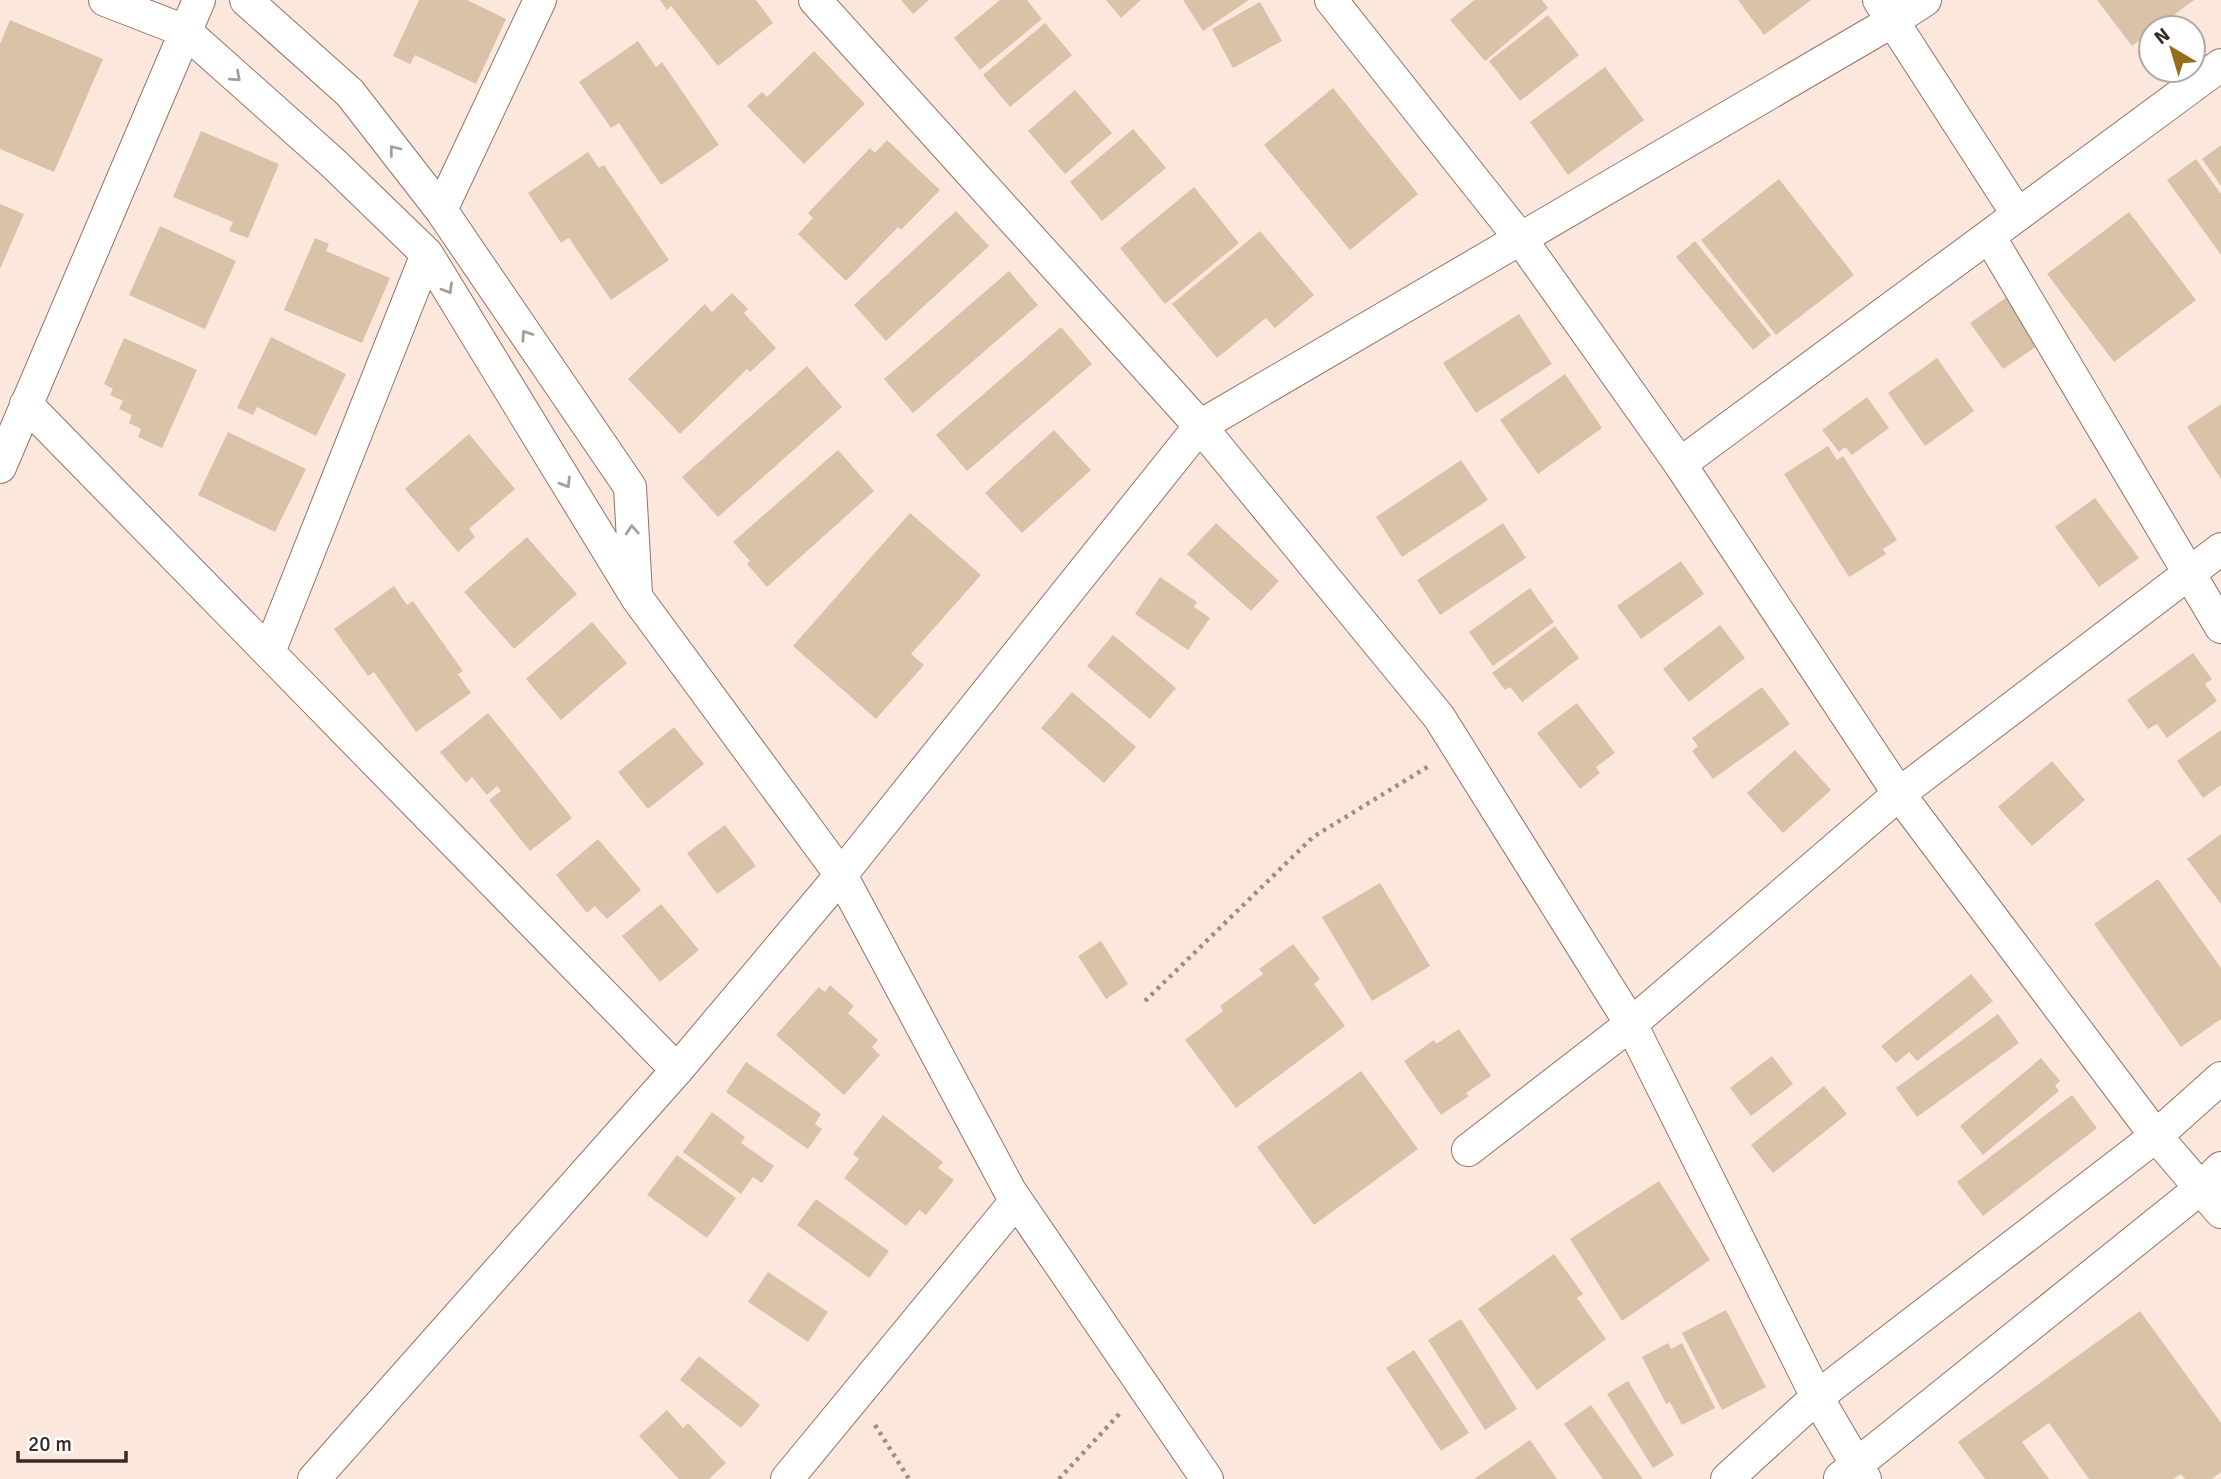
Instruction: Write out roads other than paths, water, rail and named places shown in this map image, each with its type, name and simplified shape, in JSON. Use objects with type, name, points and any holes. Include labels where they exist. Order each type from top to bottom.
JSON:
[{"type":"street","points":[[105,0],[185,31],[332,162],[427,254],[637,598],[841,875],[1016,1200],[1207,1479]]},
{"type":"street","points":[[0,467],[199,0]]},
{"type":"street","points":[[246,0],[350,93],[441,210],[630,487],[637,598]]},
{"type":"street","points":[[441,210],[540,0]]},
{"type":"street","points":[[815,0],[1200,426],[1439,717],[1631,1024],[1817,1397],[1853,1475],[2211,1178]]},
{"type":"street","points":[[1331,0],[1520,237],[1680,464],[1899,794],[2156,1136],[2211,1178],[2221,1212]]},
{"type":"street","points":[[314,1479],[677,1070],[841,875],[1200,426],[1520,237],[1885,11],[1925,0]]},
{"type":"street","points":[[1885,11],[2018,215]]},
{"type":"street","points":[[1680,464],[2221,65]]},
{"type":"street","points":[[1989,236],[2221,627]]},
{"type":"street","points":[[269,652],[427,254]]},
{"type":"street","points":[[26,404],[677,1070]]},
{"type":"street","points":[[1468,1150],[1631,1024],[1899,794],[2221,549]]},
{"type":"street","points":[[1727,1479],[1817,1397],[2156,1136],[2221,1078]]},
{"type":"street","points":[[787,1479],[1016,1200]]}]
